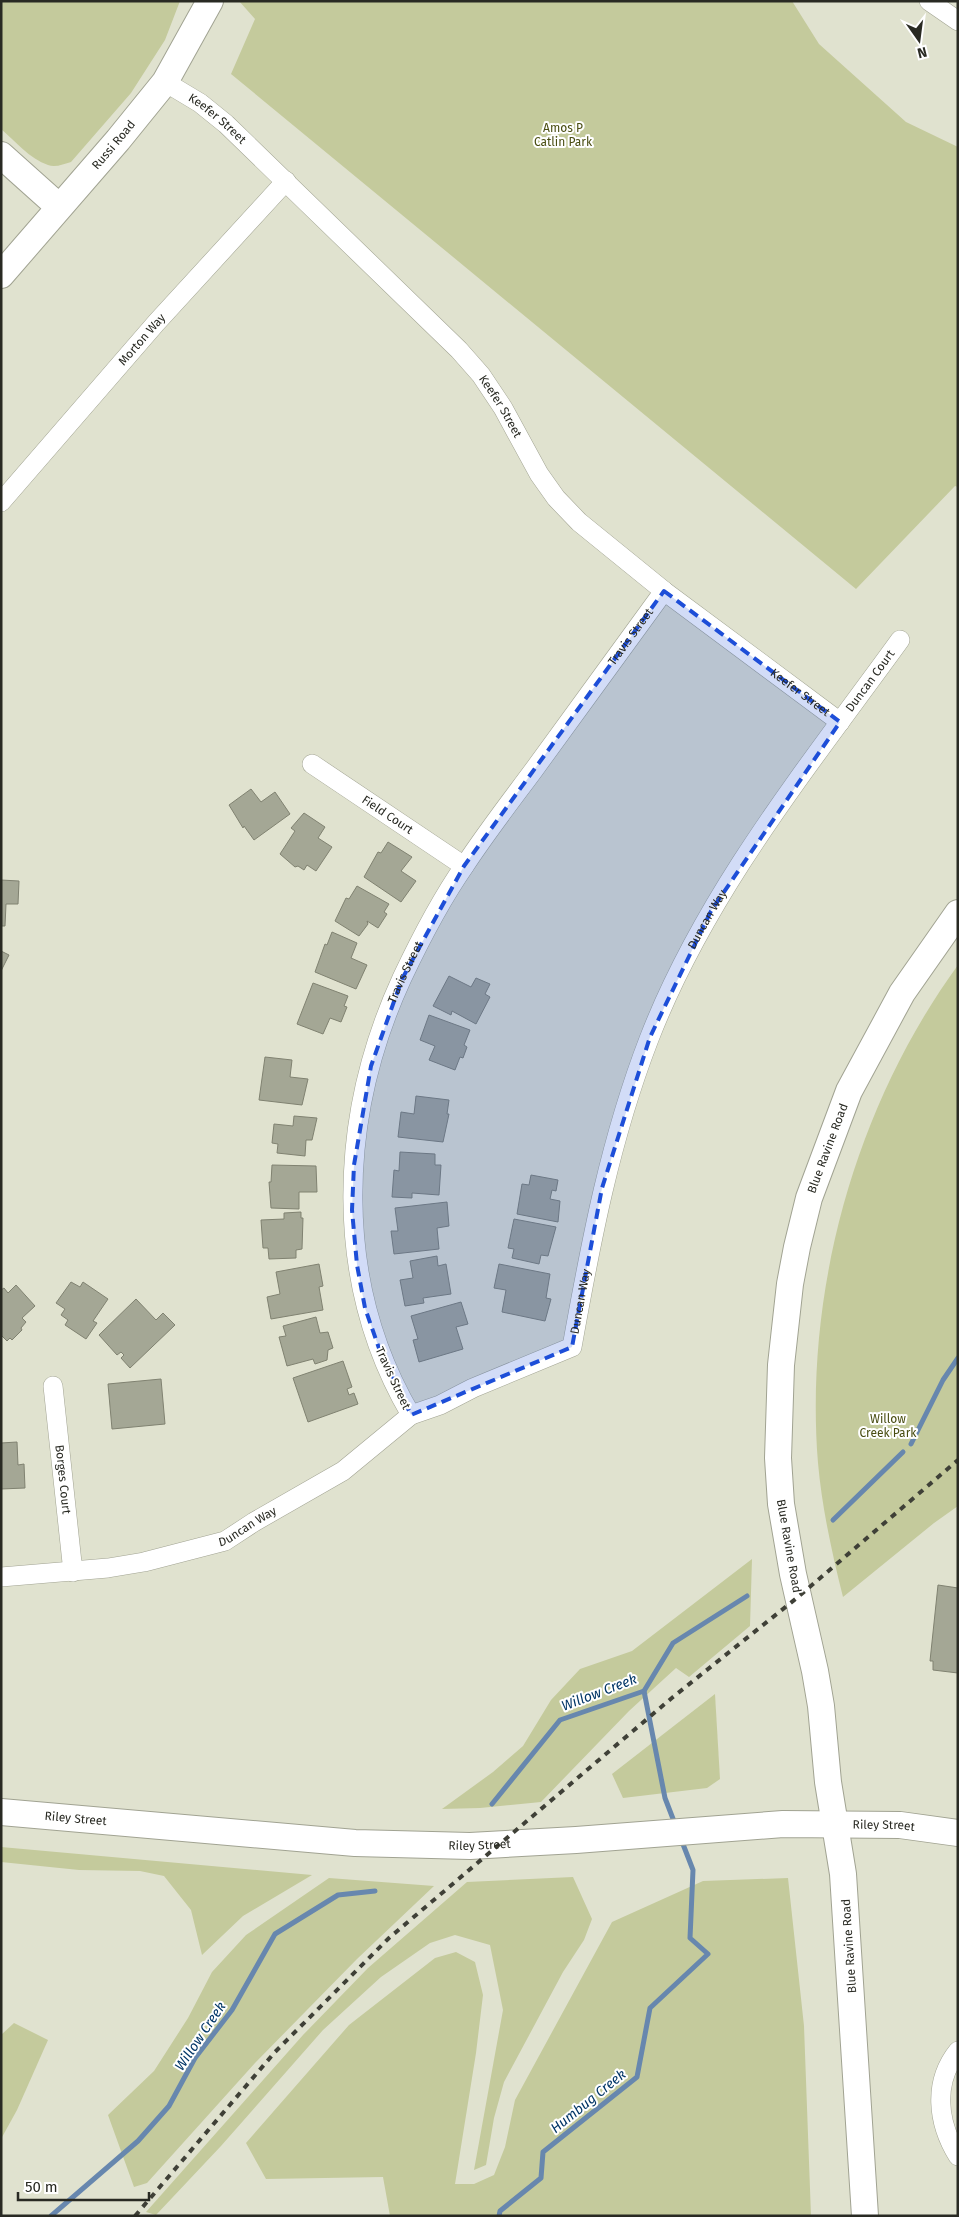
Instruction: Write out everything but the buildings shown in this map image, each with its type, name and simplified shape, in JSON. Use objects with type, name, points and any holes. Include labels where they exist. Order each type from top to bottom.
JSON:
[{"type":"main road","name":"Russi Road","points":[[1,275],[58,206],[118,140],[165,82],[210,1]]},
{"type":"main road","points":[[1,155],[58,206]]},
{"type":"main road","name":"Blue Ravine Road","points":[[865,2216],[843,1874],[834,1825],[816,1680],[793,1574],[781,1504],[778,1458],[782,1356],[790,1284],[809,1198],[849,1091],[902,993],[958,913]]},
{"type":"main road","name":"Riley Street","points":[[1,1812],[355,1843],[470,1846],[783,1824],[900,1825],[958,1832]]},
{"type":"street","points":[[929,1],[958,21]]},
{"type":"street","name":"Keefer Street","points":[[165,82],[200,103],[226,124],[460,350],[481,375],[503,408],[538,474],[556,498],[579,522],[664,591],[840,722]]},
{"type":"street","name":"Morton Way","points":[[1,502],[156,323],[286,181]]},
{"type":"street","name":"Travis Street","points":[[411,1415],[396,1391],[365,1308],[357,1265],[352,1210],[354,1165],[371,1066],[384,1022],[417,949],[464,866],[664,591]]},
{"type":"street","name":"Duncan Court","points":[[840,722],[900,640]]},
{"type":"street","name":"Duncan Way","points":[[1,1577],[73,1572],[144,1562],[225,1541],[254,1522],[343,1471],[411,1415],[440,1405],[473,1388],[572,1347],[602,1188],[620,1120],[650,1037],[678,973],[711,911],[748,852],[840,722]]},
{"type":"street","name":"Field Court","points":[[312,764],[464,866]]},
{"type":"street","name":"Borges Court","points":[[53,1386],[73,1572]]},
{"type":"street","points":[[958,2051],[948,2064],[943,2075],[940,2100],[948,2134],[958,2156]]},
{"type":"highlighted area","points":[[664,591],[840,722],[711,911],[650,1037],[602,1188],[572,1347],[411,1415],[381,1354],[365,1308],[357,1265],[352,1210],[354,1165],[371,1066],[402,979],[464,866]]},
{"type":"green space","points":[[1,1],[180,1],[165,40],[131,93],[71,162],[54,166],[35,159],[1,129]]},
{"type":"green space","name":"Amos P Catlin Park","points":[[239,1],[792,1],[819,44],[906,122],[958,147],[958,487],[955,486],[856,589],[231,74],[255,19]]},
{"type":"green space","name":"Willow Creek Park","points":[[958,965],[958,1506],[934,1523],[843,1597],[828,1530],[818,1463],[816,1398],[820,1332],[829,1266],[844,1202],[865,1138],[891,1078],[922,1019]]},
{"type":"green space","points":[[752,1559],[750,1626],[689,1677],[676,1668],[629,1711],[541,1802],[480,1808],[442,1809],[493,1772],[523,1746],[551,1700],[580,1669],[632,1651]]},
{"type":"green space","points":[[715,1694],[720,1779],[707,1788],[623,1798],[612,1774]]},
{"type":"green space","points":[[1,1847],[312,1875],[243,1916],[202,1955],[191,1910],[164,1876],[140,1871],[79,1870],[1,1862]]},
{"type":"green space","points":[[573,1877],[592,1919],[584,1940],[563,1972],[504,2082],[494,2118],[486,2165],[474,2170],[503,2010],[490,1945],[455,1935],[430,1943],[381,1977],[323,2030],[221,2146],[156,2215],[146,2212],[303,2035],[368,1968],[467,1882]]},
{"type":"green space","points":[[329,1878],[434,1886],[357,1959],[255,2063],[147,2183],[134,2187],[108,2115],[154,2071],[188,2018],[212,1972],[246,1935]]},
{"type":"green space","points":[[788,1878],[804,2026],[811,2216],[390,2216],[383,2177],[266,2179],[246,2143],[349,2025],[435,1958],[456,1952],[475,1962],[483,1995],[476,2053],[455,2184],[474,2184],[494,2175],[505,2147],[515,2100],[612,1922],[703,1881]]},
{"type":"green space","points":[[14,2023],[48,2040],[17,2110],[1,2139],[1,2035]]},
{"type":"waterway","name":"Willow Creek","points":[[911,1444],[943,1380],[958,1358]]},
{"type":"waterway","name":"Willow Creek","points":[[833,1520],[903,1452]]},
{"type":"waterway","name":"Willow Creek","points":[[492,1804],[560,1720],[644,1691],[673,1643],[747,1596]]},
{"type":"waterway","name":"Humbug Creek","points":[[644,1691],[665,1798],[675,1824]]},
{"type":"waterway","name":"Humbug Creek","points":[[499,2216],[500,2211],[541,2178],[543,2152],[637,2077],[650,2008],[708,1954],[690,1938],[693,1870],[681,1839]]},
{"type":"waterway","name":"Willow Creek","points":[[51,2216],[138,2141],[169,2106],[195,2058],[232,2010],[275,1934],[338,1895],[375,1891]]},
{"type":"railway","points":[[135,2216],[275,2052],[389,1938],[673,1697],[798,1597],[958,1460]]}]
